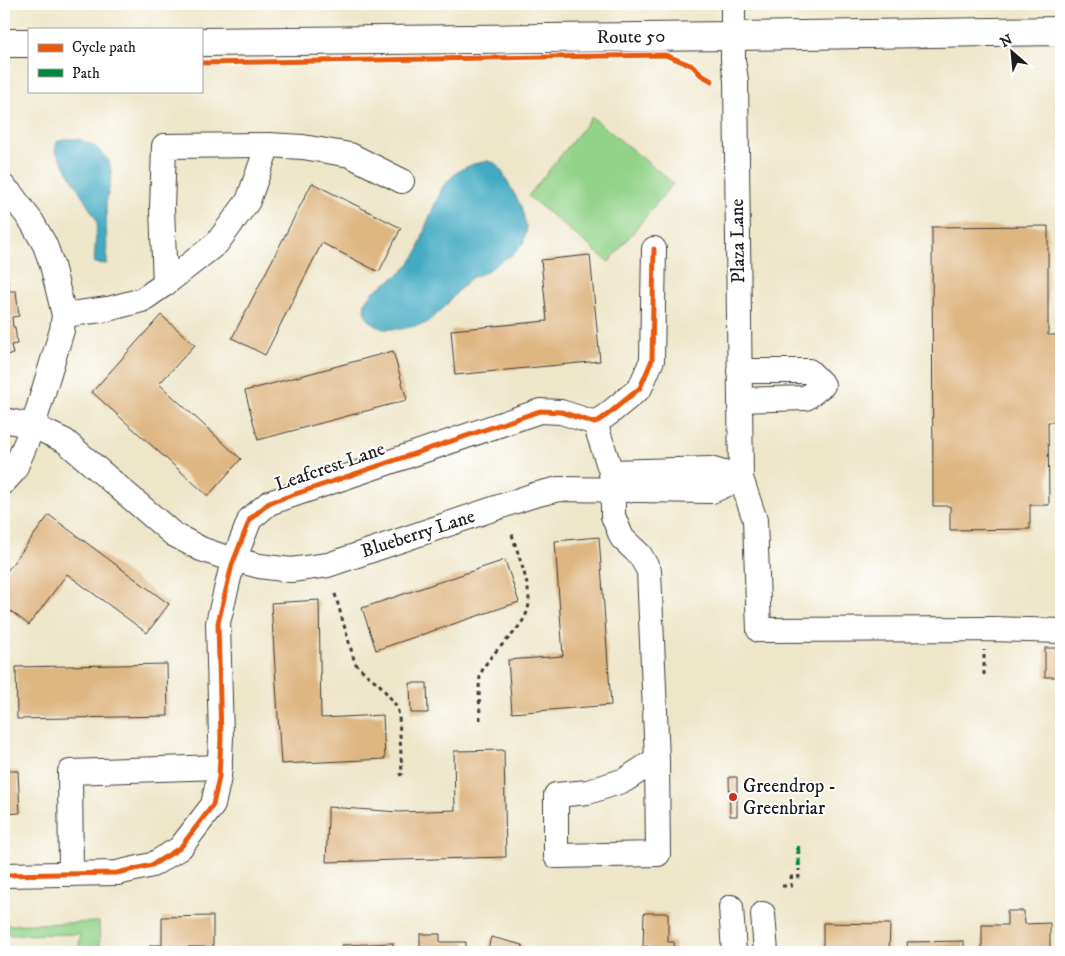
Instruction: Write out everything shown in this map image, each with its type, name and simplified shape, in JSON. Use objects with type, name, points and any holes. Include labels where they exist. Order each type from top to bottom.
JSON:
[{"type":"highway","name":"Route 50","points":[[202,42],[1061,31]]},
{"type":"highway","points":[[4,43],[28,43]]},
{"type":"street","name":"Plaza Lane","points":[[732,4],[733,60],[736,78],[741,478],[755,520],[759,630],[992,629],[1061,631]]},
{"type":"street","points":[[64,315],[108,309],[142,300],[166,284],[217,243],[248,202],[268,145]]},
{"type":"street","points":[[166,284],[162,208],[164,146],[268,145],[303,147],[350,155],[402,181]]},
{"type":"street","points":[[4,187],[32,222],[45,245],[52,265],[64,315],[62,330],[33,426],[14,471],[4,482]]},
{"type":"street","points":[[654,249],[652,360],[640,388],[595,423],[612,481],[613,516],[622,538],[640,555],[649,571],[657,759],[658,854],[556,856],[556,795],[588,792],[625,780],[657,759]]},
{"type":"street","points":[[739,371],[809,371],[823,385],[806,398],[740,400]]},
{"type":"street","name":"Leafcrest Lane","points":[[4,875],[117,873],[152,866],[180,848],[213,805],[219,777],[221,738],[218,623],[234,560],[250,519],[269,503],[540,411],[562,412],[595,423]]},
{"type":"street","name":"Blueberry Lane","points":[[4,420],[33,426],[64,441],[173,534],[202,549],[234,560],[259,566],[291,570],[328,564],[534,495],[559,489],[710,469],[741,478]]},
{"type":"street","points":[[71,874],[70,772],[220,767]]},
{"type":"street","points":[[731,907],[734,952]]},
{"type":"street","points":[[763,914],[766,952]]},
{"type":"path","points":[[480,720],[480,678],[484,667],[523,620],[528,607],[529,592],[512,534]]},
{"type":"path","points":[[335,594],[355,663],[379,684],[397,707],[402,774],[399,774]]},
{"type":"path","points":[[984,649],[984,675]]},
{"type":"path","points":[[1061,656],[1057,656],[1057,675],[1061,682]]},
{"type":"path","points":[[782,886],[791,886],[791,878],[799,877],[799,869]]},
{"type":"green space","points":[[592,117],[673,183],[609,262],[528,196]]},
{"type":"green space","points":[[99,922],[100,952],[80,949],[80,934],[4,935],[4,925]]},
{"type":"water","points":[[65,139],[79,139],[96,147],[109,161],[112,175],[106,203],[107,264],[94,263],[97,221],[55,151],[57,142]]},
{"type":"water","points":[[488,161],[495,163],[500,168],[521,206],[527,229],[523,244],[515,253],[486,272],[471,278],[443,309],[425,324],[401,329],[383,329],[375,325],[368,319],[364,311],[365,303],[373,292],[402,272],[418,251],[426,225],[443,186],[458,171],[473,164]]},
{"type":"building","points":[[312,183],[401,228],[379,272],[322,243],[265,355],[232,338]]},
{"type":"building","points":[[1048,226],[1048,335],[1061,335],[1061,422],[1048,422],[1049,505],[1030,505],[1030,529],[950,530],[950,506],[933,506],[932,227]]},
{"type":"building","points":[[590,255],[600,361],[455,375],[451,330],[547,321],[541,260]]},
{"type":"building","points":[[4,281],[8,281],[9,291],[16,291],[19,316],[12,317],[17,344],[11,345],[13,354],[4,355]]},
{"type":"building","points":[[161,315],[195,345],[159,384],[241,459],[208,496],[92,392]]},
{"type":"building","points":[[393,351],[407,400],[258,440],[245,391]]},
{"type":"building","points":[[49,515],[169,604],[147,633],[67,574],[29,625],[4,606],[4,575]]},
{"type":"building","points":[[599,537],[611,705],[512,713],[508,660],[563,656],[555,541]]},
{"type":"building","points":[[505,560],[519,602],[376,650],[362,608]]},
{"type":"building","points":[[319,600],[321,718],[383,715],[385,759],[281,764],[271,603]]},
{"type":"building","points":[[1045,648],[1061,648],[1061,677],[1045,677]]},
{"type":"building","points":[[167,664],[168,716],[17,719],[16,667]]},
{"type":"building","points":[[410,683],[427,683],[428,713],[411,713]]},
{"type":"building","points":[[504,750],[506,857],[326,862],[328,807],[399,812],[455,810],[454,751]]},
{"type":"building","points":[[4,771],[18,771],[20,813],[4,814]]},
{"type":"building","name":"Greendrop - Greenbriar","points":[[729,777],[737,777],[737,816],[730,816]]},
{"type":"building","points":[[1007,911],[1024,911],[1025,924],[1050,923],[1050,952],[982,952],[982,925],[1007,925]]},
{"type":"building","points":[[644,913],[668,913],[668,942],[674,942],[675,952],[648,952],[648,946],[643,947]]},
{"type":"building","points":[[213,916],[213,947],[188,947],[188,952],[150,952],[150,945],[162,945],[162,917]]},
{"type":"building","points":[[823,923],[890,924],[889,952],[823,951]]},
{"type":"building","points":[[420,934],[440,934],[440,942],[466,942],[466,952],[420,952]]},
{"type":"building","points":[[491,937],[523,945],[521,952],[487,952]]},
{"type":"building","points":[[964,941],[964,952],[908,952],[907,942]]},
{"type":"building","points":[[393,943],[393,952],[343,952],[342,945]]},
{"type":"marked path","points":[[798,846],[799,869]]},
{"type":"cycle path","points":[[202,63],[665,55],[693,66],[701,75],[712,81]]},
{"type":"cycle path","points":[[4,875],[117,873],[152,865],[180,848],[213,805],[219,777],[221,738],[218,623],[232,565],[250,519],[269,503],[540,411],[561,412],[595,423],[607,415],[640,388],[652,360],[654,249]]},
{"type":"place","name":"Greendrop - Greenbriar","points":[[733,797]]}]
